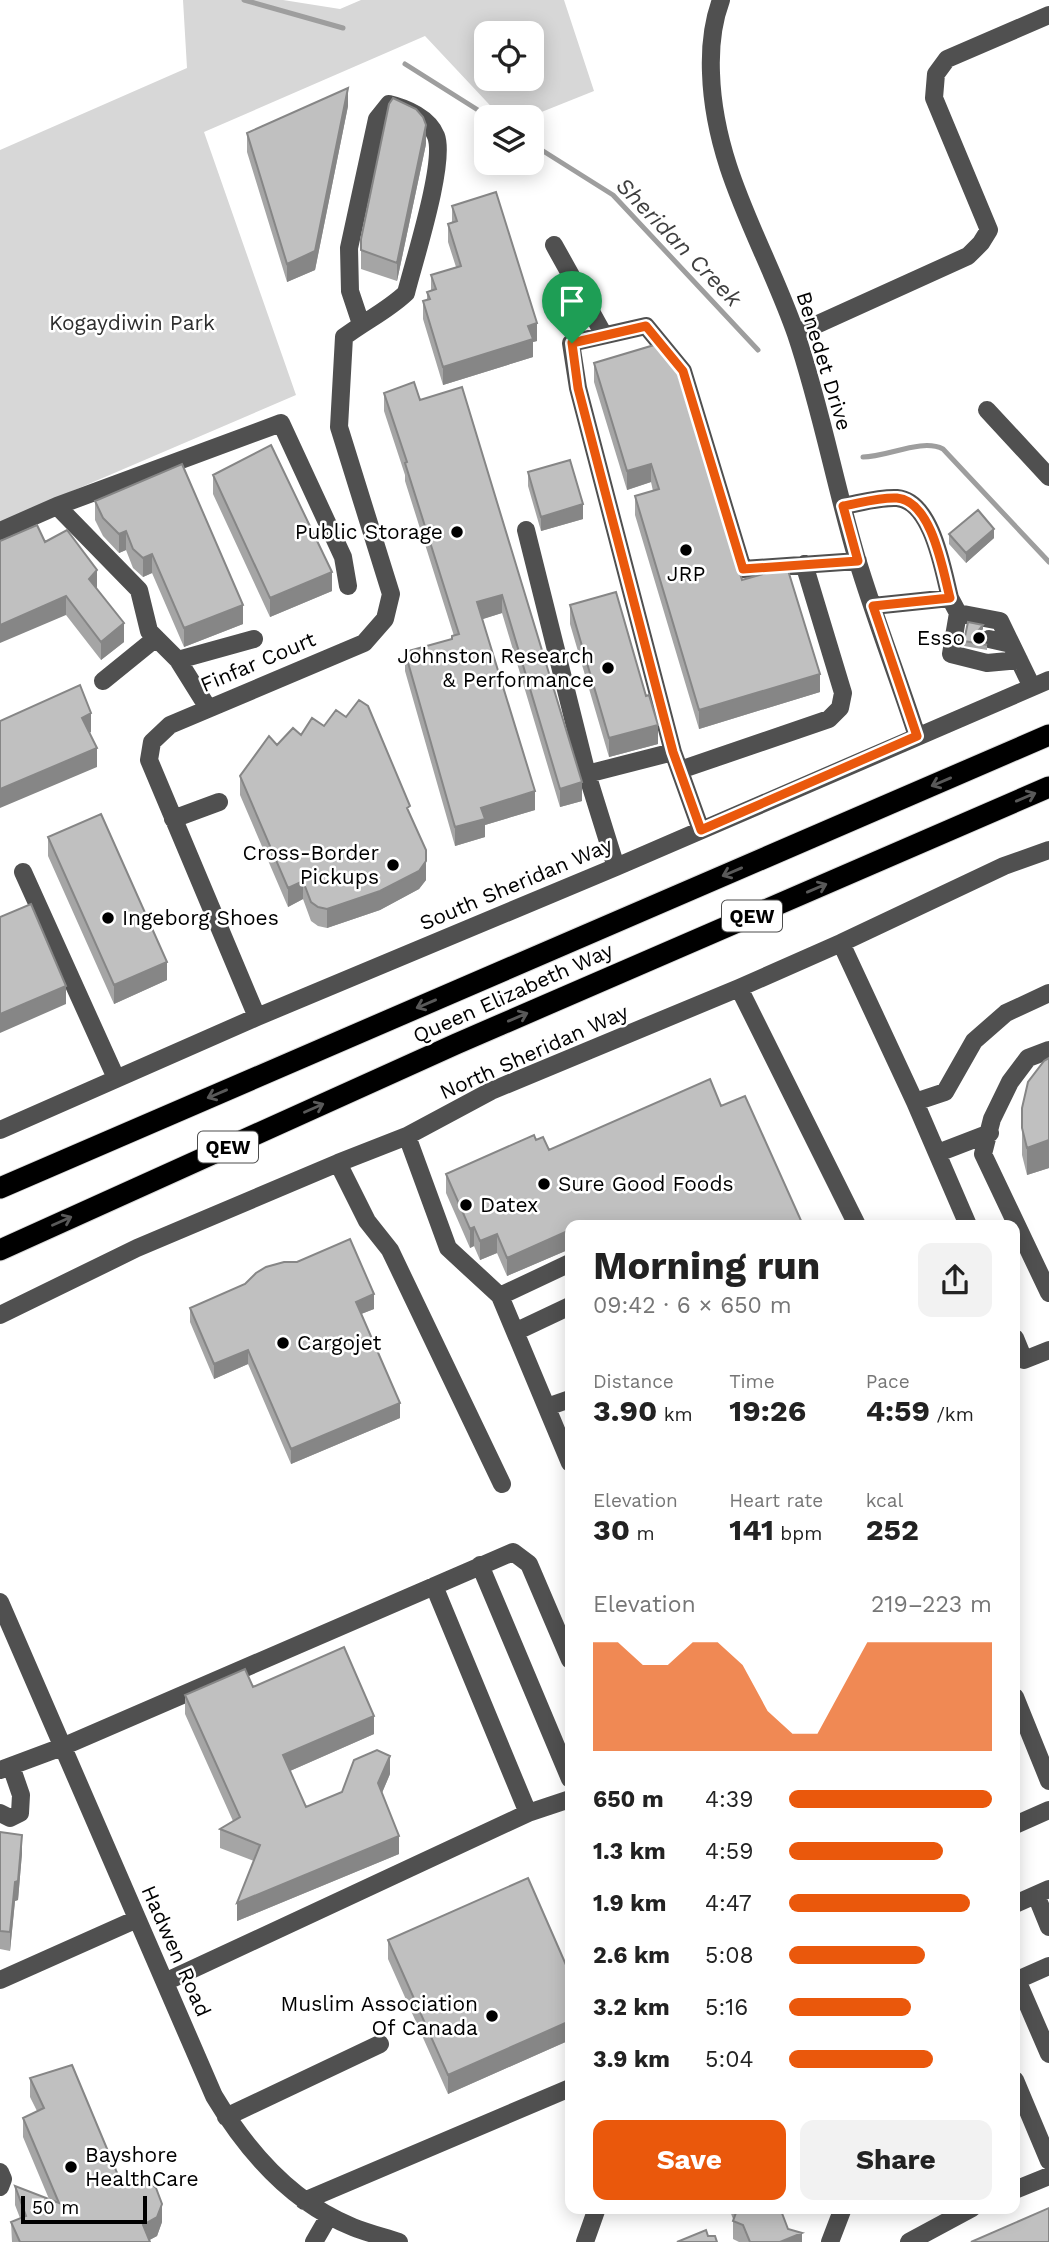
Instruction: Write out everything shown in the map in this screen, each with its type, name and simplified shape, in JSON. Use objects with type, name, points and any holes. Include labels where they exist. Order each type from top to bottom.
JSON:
[{"type":"highway","name":"Queen Elizabeth Way","points":[[0,1188],[1049,735]]},
{"type":"highway","name":"Queen Elizabeth Way","points":[[0,1250],[456,1044],[1049,787]]},
{"type":"street","name":"Benedet Drive","points":[[721,0],[716,12],[710,50],[711,94],[718,135],[729,172],[796,334],[858,561],[917,736]]},
{"type":"street","points":[[796,334],[968,256],[981,243],[989,230],[934,99],[936,74],[947,59],[1049,15]]},
{"type":"street","points":[[389,104],[406,108],[432,127],[438,139],[439,166],[406,293],[391,308],[361,324],[350,291],[349,248],[377,119],[389,104]]},
{"type":"street","points":[[554,245],[604,335]]},
{"type":"street","name":"Finfar Court","points":[[257,1017],[149,760],[152,742],[170,725],[364,643],[385,619],[391,594],[339,427],[344,337],[361,324]]},
{"type":"street","points":[[701,830],[673,752],[578,388],[572,343],[646,326],[683,371],[743,569],[858,561]]},
{"type":"street","points":[[987,410],[1049,477]]},
{"type":"street","points":[[0,531],[57,506],[281,423],[343,557],[348,586]]},
{"type":"street","points":[[843,506],[894,498],[905,499],[916,506],[926,518],[961,633],[951,654],[988,663],[1015,652]]},
{"type":"street","points":[[57,506],[139,590],[149,631],[178,660],[208,708]]},
{"type":"street","points":[[526,530],[587,774],[616,867]]},
{"type":"street","points":[[680,770],[829,719],[840,708],[843,693],[804,564]]},
{"type":"street","points":[[873,606],[954,606],[1000,621],[1015,652],[1041,684]]},
{"type":"street","points":[[103,681],[156,638]]},
{"type":"street","points":[[178,660],[254,639]]},
{"type":"street","points":[[989,639],[1015,652]]},
{"type":"street","name":"South Sheridan Way","points":[[0,1130],[116,1077],[616,867],[1041,684]]},
{"type":"street","points":[[587,774],[673,752]]},
{"type":"street","points":[[173,819],[219,802]]},
{"type":"street","name":"North Sheridan Way","points":[[0,1315],[137,1248],[407,1136],[491,1091],[739,988],[1004,866],[1049,850]]},
{"type":"street","points":[[23,872],[116,1077]]},
{"type":"street","points":[[841,943],[915,1102],[966,1220]]},
{"type":"street","points":[[739,988],[855,1220]]},
{"type":"street","points":[[915,1102],[945,1092],[974,1041],[1006,1013],[1049,993]]},
{"type":"street","points":[[1018,1220],[983,1154],[992,1119],[1010,1082],[1028,1058],[1049,1050]]},
{"type":"street","points":[[937,1153],[990,1133]]},
{"type":"street","points":[[407,1136],[448,1248],[500,1296],[565,1447]]},
{"type":"street","points":[[338,1163],[367,1221],[390,1250],[502,1484]]},
{"type":"street","points":[[1020,1223],[1045,1270],[1049,1293]]},
{"type":"street","points":[[500,1296],[565,1265]]},
{"type":"street","points":[[515,1332],[565,1308]]},
{"type":"street","points":[[1020,1350],[1024,1360],[1049,1350]]},
{"type":"street","points":[[547,1407],[565,1401]]},
{"type":"street","points":[[0,1813],[10,1818],[20,1813],[21,1795],[6,1768],[62,1747],[513,1552],[529,1564],[565,1648]]},
{"type":"street","points":[[480,1565],[565,1767]]},
{"type":"street","points":[[434,1586],[528,1813]]},
{"type":"street","name":"Hadwen Road","points":[[0,1602],[226,2117],[275,2176],[304,2201],[353,2227],[399,2242]]},
{"type":"street","points":[[1020,1709],[1049,1781]]},
{"type":"street","points":[[165,1982],[528,1813],[565,1800]]},
{"type":"street","points":[[1020,1823],[1049,1810]]},
{"type":"street","points":[[1020,1902],[1043,1892],[1049,1927]]},
{"type":"street","points":[[0,1980],[137,1919]]},
{"type":"street","points":[[1020,1978],[1049,1966]]},
{"type":"street","points":[[1020,1989],[1049,2054]]},
{"type":"street","points":[[226,2117],[380,2044]]},
{"type":"street","points":[[304,2201],[565,2090]]},
{"type":"street","points":[[1020,2092],[1049,2161]]},
{"type":"street","points":[[0,2172],[3,2179],[0,2187]]},
{"type":"street","points":[[1020,2188],[1049,2176]]},
{"type":"street","points":[[585,2242],[595,2214]]},
{"type":"street","points":[[830,2242],[841,2214]]},
{"type":"street","points":[[909,2242],[960,2214]]},
{"type":"street","points":[[314,2242],[330,2216]]},
{"type":"green space","name":"Kogaydiwin Park","points":[[183,0],[283,0],[340,9],[361,0],[564,0],[594,91],[544,111],[544,105],[490,105],[477,91],[544,91],[544,21],[474,21],[474,88],[425,36],[204,132],[296,395],[0,522],[0,150],[187,68]]},
{"type":"building","points":[[348,88],[315,251],[287,264],[247,133]]},
{"type":"building","points":[[393,98],[416,109],[426,125],[397,263],[361,250],[389,104]]},
{"type":"building","points":[[496,192],[537,323],[528,326],[533,339],[443,367],[423,301],[430,299],[427,292],[436,289],[431,275],[461,266],[448,224],[457,221],[452,206]]},
{"type":"building","name":"JRP","points":[[661,343],[673,358],[742,580],[787,567],[820,674],[699,710],[635,496],[659,489],[651,464],[627,471],[594,363]]},
{"type":"building","points":[[414,382],[420,400],[462,387],[582,782],[560,789],[502,595],[477,602],[535,791],[481,808],[485,819],[455,827],[405,652],[452,639],[452,636],[459,634],[384,393]]},
{"type":"building","points":[[271,445],[332,572],[270,598],[213,475]]},
{"type":"building","points":[[570,460],[583,504],[541,517],[528,472]]},
{"type":"building","points":[[182,464],[243,605],[184,628],[152,554],[143,558],[133,549],[126,531],[119,534],[103,518],[95,501]]},
{"type":"building","points":[[978,510],[994,529],[966,553],[949,534]]},
{"type":"building","points":[[37,525],[45,542],[67,530],[97,570],[89,579],[124,623],[101,642],[66,596],[0,625],[0,541]]},
{"type":"building","name":"Johnston Research & Performance","points":[[616,592],[646,696],[649,695],[658,725],[609,738],[570,605]]},
{"type":"building","points":[[968,622],[983,625],[978,631],[978,637],[987,645],[964,641]]},
{"type":"building","points":[[80,685],[91,713],[82,718],[97,748],[0,789],[0,721]]},
{"type":"building","points":[[359,700],[368,706],[410,806],[407,808],[426,850],[426,861],[419,871],[380,891],[327,909],[311,902],[303,881],[288,888],[240,776],[269,736],[277,745],[293,728],[301,735],[312,718],[324,726],[336,710],[346,717]]},
{"type":"building","name":"Ingeborg Shoes","points":[[101,814],[167,962],[114,985],[48,837]]},
{"type":"building","points":[[31,904],[66,986],[0,1014],[0,917]]},
{"type":"building","points":[[1049,1058],[1049,1140],[1027,1148],[1022,1128],[1022,1108],[1028,1082]]},
{"type":"building","points":[[710,1079],[721,1106],[745,1096],[801,1220],[565,1220],[565,1232],[507,1258],[497,1234],[480,1241],[474,1227],[470,1229],[446,1174],[534,1135],[536,1140],[543,1137],[549,1150]]},
{"type":"building","name":"Cargojet","points":[[350,1239],[374,1294],[356,1302],[400,1403],[291,1449],[248,1350],[214,1364],[190,1308],[245,1284],[266,1267],[297,1262]]},
{"type":"building","points":[[344,1647],[374,1716],[283,1755],[306,1807],[342,1792],[354,1760],[377,1750],[390,1756],[378,1783],[399,1836],[237,1903],[260,1845],[220,1829],[240,1817],[185,1695],[245,1669],[253,1687]]},
{"type":"building","points":[[0,1832],[22,1835],[10,1932],[0,1931]]},
{"type":"building","name":"Muslim Association Of Canada","points":[[528,1878],[565,1963],[565,2023],[448,2075],[388,1940]]},
{"type":"building","name":"Bayshore HealthCare","points":[[72,2065],[120,2180],[145,2178],[156,2188],[162,2204],[157,2217],[143,2225],[150,2242],[20,2242],[11,2222],[26,2216],[15,2186],[59,2203],[23,2118],[44,2108],[30,2078]]},
{"type":"building","points":[[1049,2208],[1049,2242],[971,2242]]},
{"type":"building","points":[[736,2214],[782,2214],[788,2229],[802,2233],[780,2242],[750,2242],[743,2225],[733,2221]]},
{"type":"building","points":[[706,2230],[708,2236],[715,2236],[717,2242],[677,2242]]},
{"type":"waterway","name":"Sheridan Creek","points":[[244,0],[343,28]]},
{"type":"waterway","name":"Sheridan Creek","points":[[405,64],[474,108]]},
{"type":"waterway","name":"Sheridan Creek","points":[[544,152],[613,195],[758,350]]},
{"type":"waterway","points":[[863,457],[915,447],[935,446],[943,449],[1049,562]]},
{"type":"place","name":"Public Storage","points":[[457,532]]},
{"type":"place","name":"JRP","points":[[686,550]]},
{"type":"place","name":"Esso","points":[[979,638]]},
{"type":"place","name":"Johnston Research & Performance","points":[[608,668]]},
{"type":"place","name":"Cross-Border Pickups","points":[[393,865]]},
{"type":"place","name":"Ingeborg Shoes","points":[[108,918]]},
{"type":"place","name":"Sure Good Foods","points":[[544,1184]]},
{"type":"place","name":"Datex","points":[[466,1205]]},
{"type":"place","name":"Cargojet","points":[[283,1343]]},
{"type":"place","name":"Muslim Association Of Canada","points":[[492,2016]]},
{"type":"place","name":"Bayshore HealthCare","points":[[71,2167]]},
{"type":"route","points":[[646,326],[683,371],[743,569],[858,561],[843,506],[894,498],[905,499],[916,506],[926,518],[950,598],[873,606],[917,736],[701,830],[673,752],[578,388],[572,343],[646,326]]}]
